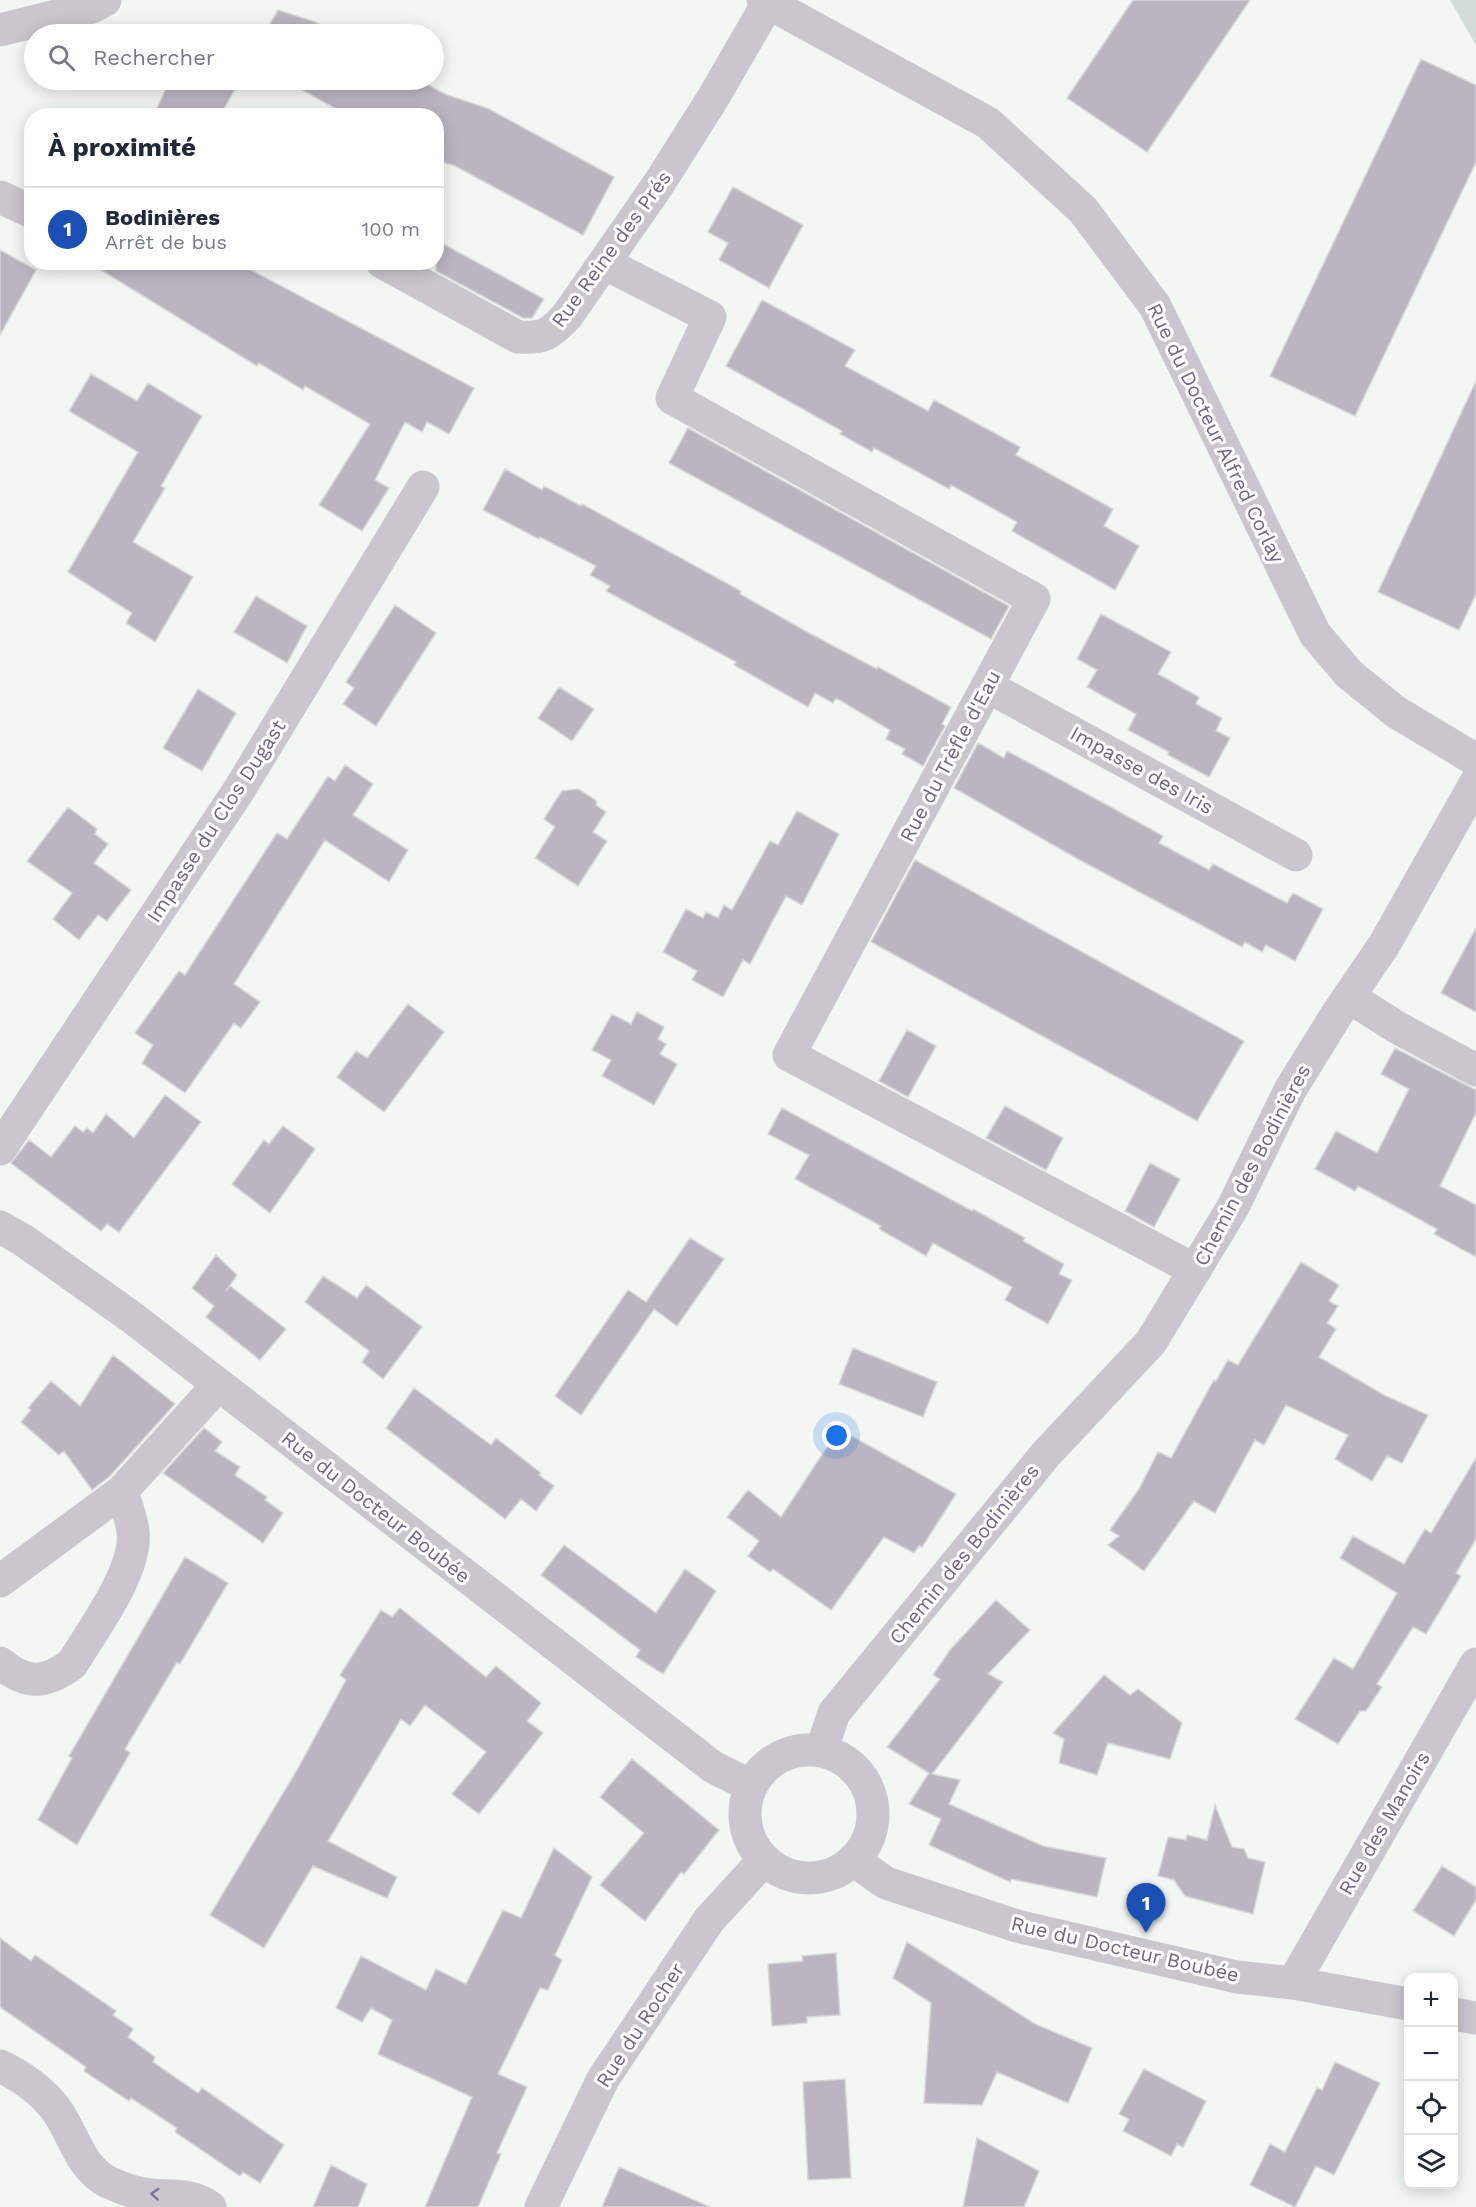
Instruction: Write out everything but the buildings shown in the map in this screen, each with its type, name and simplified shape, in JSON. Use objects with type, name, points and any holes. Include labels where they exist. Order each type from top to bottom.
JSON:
[{"type":"street","points":[[0,30],[92,7],[105,0]]},
{"type":"street","name":"Rue Reine des Prés","points":[[397,270],[518,337],[535,338],[552,332],[567,316],[658,185],[707,108],[765,1]]},
{"type":"street","name":"Rue du Docteur Alfred Corlay","points":[[765,1],[988,123],[1083,210],[1155,306],[1315,634],[1349,674],[1396,712],[1476,760]]},
{"type":"street","points":[[0,196],[24,208]]},
{"type":"street","name":"Rue du Trèfle d'Eau","points":[[604,262],[710,317],[672,398],[1034,599],[789,1055],[1195,1270]]},
{"type":"street","name":"Impasse du Clos Dugast","points":[[0,1149],[239,790],[423,487]]},
{"type":"street","name":"Impasse des Iris","points":[[987,686],[1296,855]]},
{"type":"street","name":"Chemin des Bodinières","points":[[821,1751],[834,1713],[1046,1454],[1151,1342],[1233,1207],[1290,1090],[1384,945],[1476,782]]},
{"type":"street","points":[[1349,997],[1398,1028],[1476,1070]]},
{"type":"street","name":"Rue du Docteur Boubée","points":[[0,1227],[23,1240],[129,1316],[713,1767],[751,1786]]},
{"type":"street","points":[[0,1581],[122,1491],[218,1385]]},
{"type":"street","points":[[0,1663],[15,1675],[28,1680],[46,1678],[61,1672],[72,1664],[120,1583],[132,1552],[133,1532],[122,1491]]},
{"type":"street","name":"Rue des Manoirs","points":[[1293,1983],[1303,1961],[1476,1664]]},
{"type":"street","points":[[800,1751],[821,1751],[840,1758],[856,1770],[867,1786],[872,1806],[872,1825],[865,1845],[853,1860],[837,1871],[819,1877],[799,1877],[780,1871],[764,1860],[749,1838],[745,1811],[751,1786],[763,1768],[780,1756],[800,1751]]},
{"type":"street","name":"Rue du Rocher","points":[[541,2207],[603,2079],[709,1920],[764,1860]]},
{"type":"street","name":"Rue du Docteur Boubée","points":[[853,1860],[886,1883],[1017,1926],[1237,1977],[1293,1983],[1404,2003]]},
{"type":"street","points":[[1458,2014],[1476,2018]]},
{"type":"street","points":[[0,2066],[34,2086],[56,2109],[85,2163],[107,2181],[140,2193],[201,2200],[210,2207]]},
{"type":"shaded area","points":[[1450,0],[1476,0],[1476,45]]},
{"type":"place","name":"Bodinières","points":[[1146,1933]]}]
